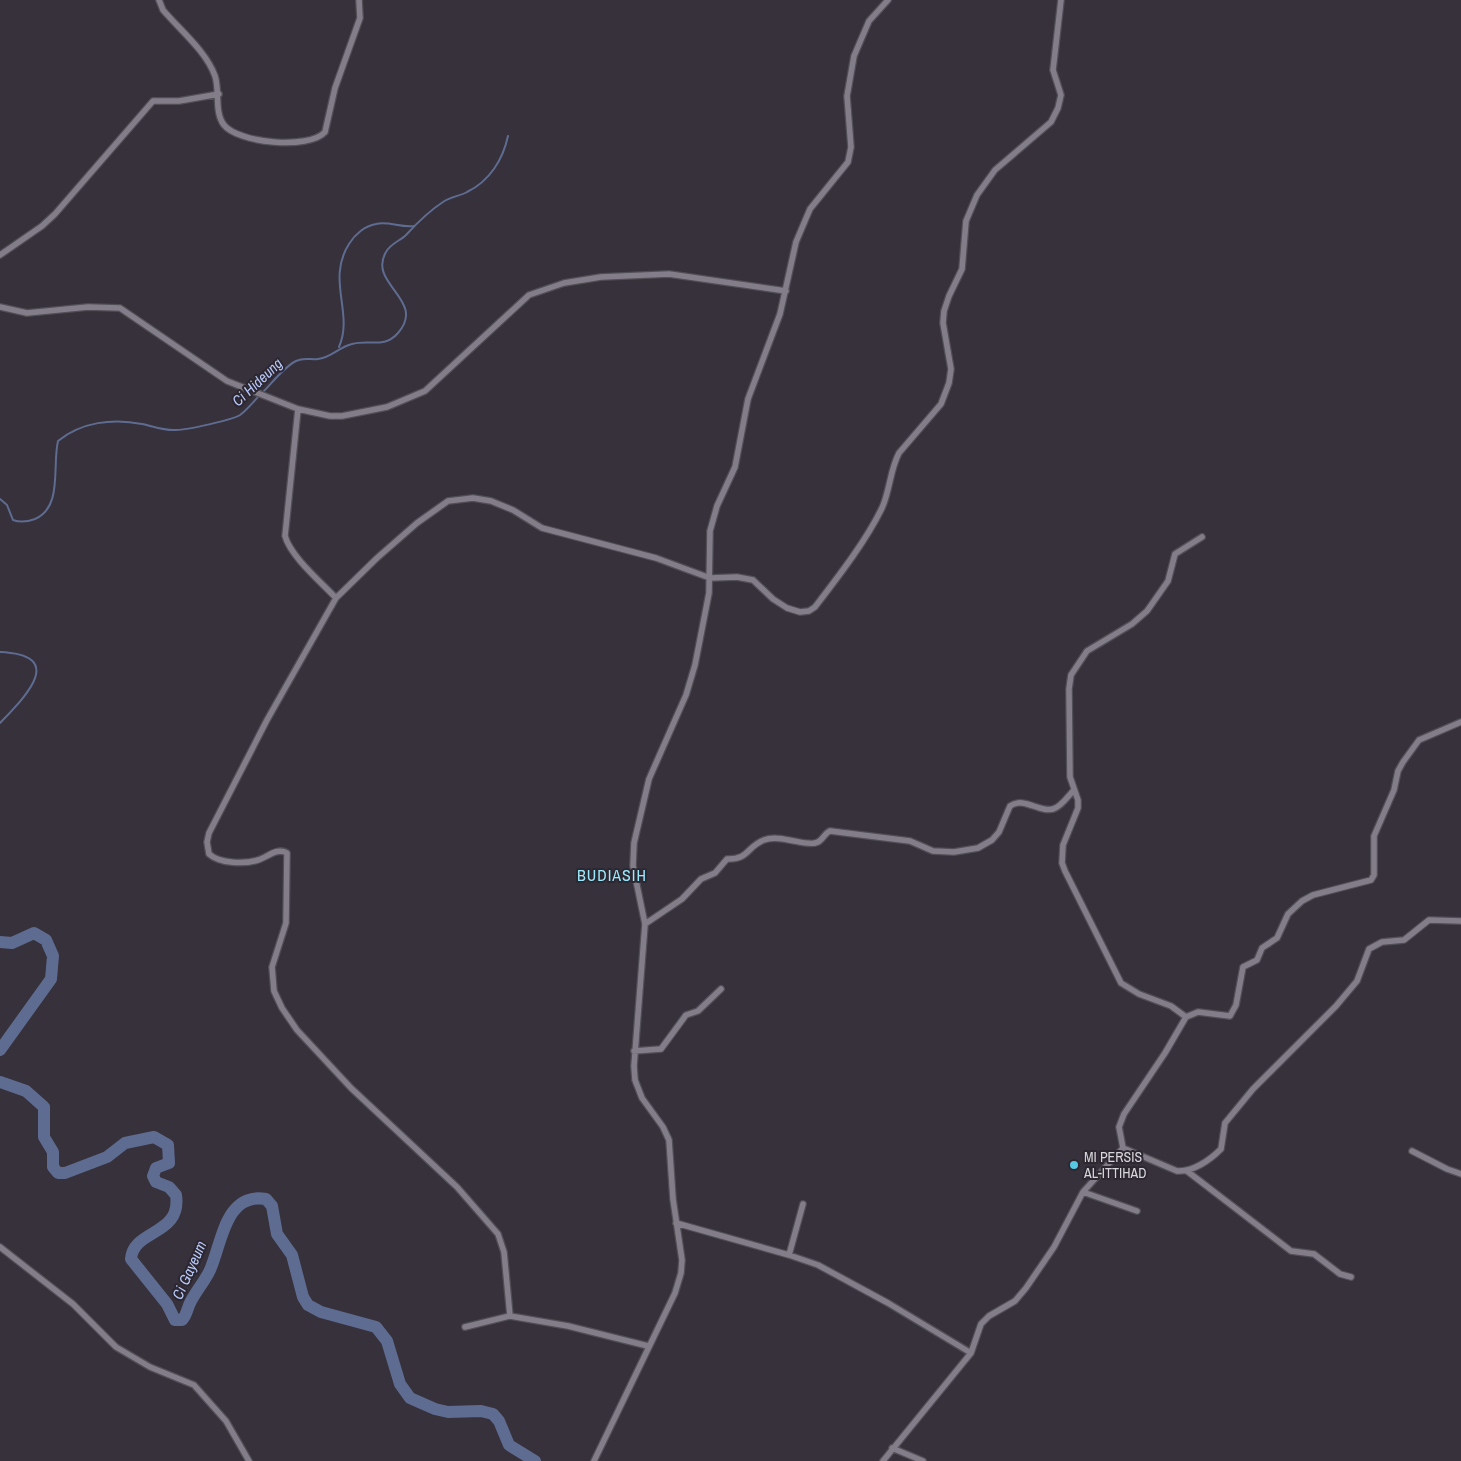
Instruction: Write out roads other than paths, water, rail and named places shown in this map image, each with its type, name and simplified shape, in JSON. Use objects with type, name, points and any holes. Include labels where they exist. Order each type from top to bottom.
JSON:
[{"type":"street","points":[[159,0],[163,10],[210,65],[219,94],[221,120],[230,130],[240,135],[265,141],[290,143],[322,135],[327,126],[335,88],[360,18],[358,0]]},
{"type":"street","points":[[594,1461],[615,1422],[648,1346],[675,1293],[681,1273],[682,1260],[676,1223],[669,1140],[663,1127],[638,1089],[634,1066],[645,924],[632,856],[639,816],[649,779],[676,720],[692,678],[704,624],[710,578],[709,546],[712,520],[732,476],[748,399],[776,329],[796,242],[807,217],[848,162],[851,147],[848,96],[851,68],[869,21],[888,0]]},
{"type":"street","points":[[510,1316],[504,1252],[498,1234],[457,1187],[351,1088],[297,1030],[282,1008],[274,991],[272,967],[286,923],[287,853],[281,850],[257,861],[234,862],[213,857],[207,848],[209,833],[267,720],[336,598],[377,558],[428,514],[458,498],[472,498],[492,502],[513,510],[542,528],[656,558],[710,578],[738,577],[753,580],[773,599],[787,608],[800,612],[809,611],[815,607],[861,542],[882,507],[894,462],[899,453],[944,396],[951,369],[943,323],[944,311],[962,269],[966,221],[977,195],[995,170],[1051,122],[1058,108],[1061,95],[1053,70],[1062,0]]},
{"type":"street","points":[[0,254],[42,226],[55,214],[149,104],[156,101],[179,100],[219,94]]},
{"type":"street","points":[[0,306],[28,313],[88,306],[120,308],[227,381],[298,409],[330,416],[351,415],[387,406],[412,397],[438,380],[529,295],[564,283],[601,277],[668,274],[786,291]]},
{"type":"street","points":[[298,409],[285,536],[287,543],[296,556],[336,598]]},
{"type":"street","points":[[1186,1016],[1171,1006],[1139,994],[1121,983],[1062,863],[1063,846],[1078,808],[1070,777],[1069,689],[1074,667],[1087,651],[1132,624],[1147,611],[1168,581],[1175,554],[1202,537]]},
{"type":"street","points":[[1123,1148],[1119,1127],[1124,1114],[1161,1060],[1186,1016],[1198,1012],[1230,1016],[1236,1005],[1243,967],[1257,960],[1262,948],[1277,938],[1292,910],[1313,895],[1371,880],[1374,876],[1374,836],[1394,790],[1400,766],[1419,740],[1461,722]]},
{"type":"street","points":[[645,924],[682,899],[701,879],[715,873],[726,858],[741,858],[765,840],[786,839],[814,844],[821,841],[830,831],[910,841],[933,851],[954,852],[978,848],[992,840],[999,832],[1010,806],[1014,803],[1024,803],[1051,810],[1056,808],[1074,790]]},
{"type":"street","points":[[1123,1148],[1171,1170],[1187,1171],[1208,1160],[1222,1149],[1225,1123],[1253,1089],[1324,1019],[1357,981],[1369,949],[1382,942],[1404,940],[1429,920],[1461,921]]},
{"type":"street","points":[[634,1051],[661,1049],[686,1015],[698,1011],[721,989]]},
{"type":"street","points":[[883,1461],[971,1353],[981,1324],[988,1316],[1015,1301],[1026,1288],[1054,1247],[1083,1192],[1123,1148]]},
{"type":"street","points":[[1412,1151],[1447,1170],[1461,1174]]},
{"type":"street","points":[[1187,1171],[1288,1250],[1314,1254],[1340,1274],[1351,1277]]},
{"type":"street","points":[[1083,1192],[1137,1212]]},
{"type":"street","points":[[789,1255],[803,1204]]},
{"type":"street","points":[[676,1223],[818,1265],[850,1281],[971,1353]]},
{"type":"street","points":[[0,1247],[73,1304],[116,1347],[150,1367],[194,1385],[226,1421],[249,1461]]},
{"type":"street","points":[[465,1327],[510,1316],[568,1326],[648,1346]]},
{"type":"street","points":[[892,1448],[923,1461]]},
{"type":"waterway","name":"Ci Hideung","points":[[263,392],[283,371],[296,361],[323,358],[352,344],[387,341],[398,333],[405,321],[406,311],[402,301],[384,274],[382,263],[386,252],[390,246],[404,237],[423,217],[449,199],[467,192],[489,176],[503,153],[508,136]]},
{"type":"waterway","points":[[339,347],[344,322],[340,270],[349,244],[361,231],[372,225],[386,223],[414,226]]},
{"type":"waterway","name":"Ci Hideung","points":[[0,499],[7,505],[13,520],[29,521],[44,513],[50,505],[53,496],[58,441],[77,429],[98,423],[120,421],[167,430],[190,428],[240,415],[259,396]]},
{"type":"waterway","name":"Ci Hideung","points":[[0,652],[20,655],[32,661],[36,669],[35,678],[29,689],[0,723]]},
{"type":"waterway","name":"Ci Gayeum","points":[[0,942],[12,943],[34,933],[46,940],[53,956],[51,979],[0,1050]]},
{"type":"waterway","name":"Ci Gayeum","points":[[0,1082],[26,1091],[44,1107],[44,1137],[53,1152],[53,1167],[58,1173],[65,1173],[107,1157],[125,1143],[154,1137],[168,1145],[169,1163],[156,1168],[153,1176],[156,1182],[169,1187],[176,1195],[176,1208],[172,1218],[165,1225],[140,1242],[134,1249],[131,1259],[167,1304],[175,1320],[182,1320],[184,1318],[192,1299],[208,1274],[222,1234],[233,1211],[242,1203],[252,1199],[266,1199],[272,1206],[277,1234],[292,1255],[303,1297],[308,1305],[321,1312],[376,1327],[387,1341],[400,1384],[410,1398],[435,1409],[448,1412],[481,1411],[493,1414],[499,1421],[509,1445],[535,1461]]},
{"type":"place","name":"MI PERSIS AL-ITTIHAD","points":[[1074,1165]]},
{"type":"district","name":"BUDIASIH","points":[[612,875]]}]
